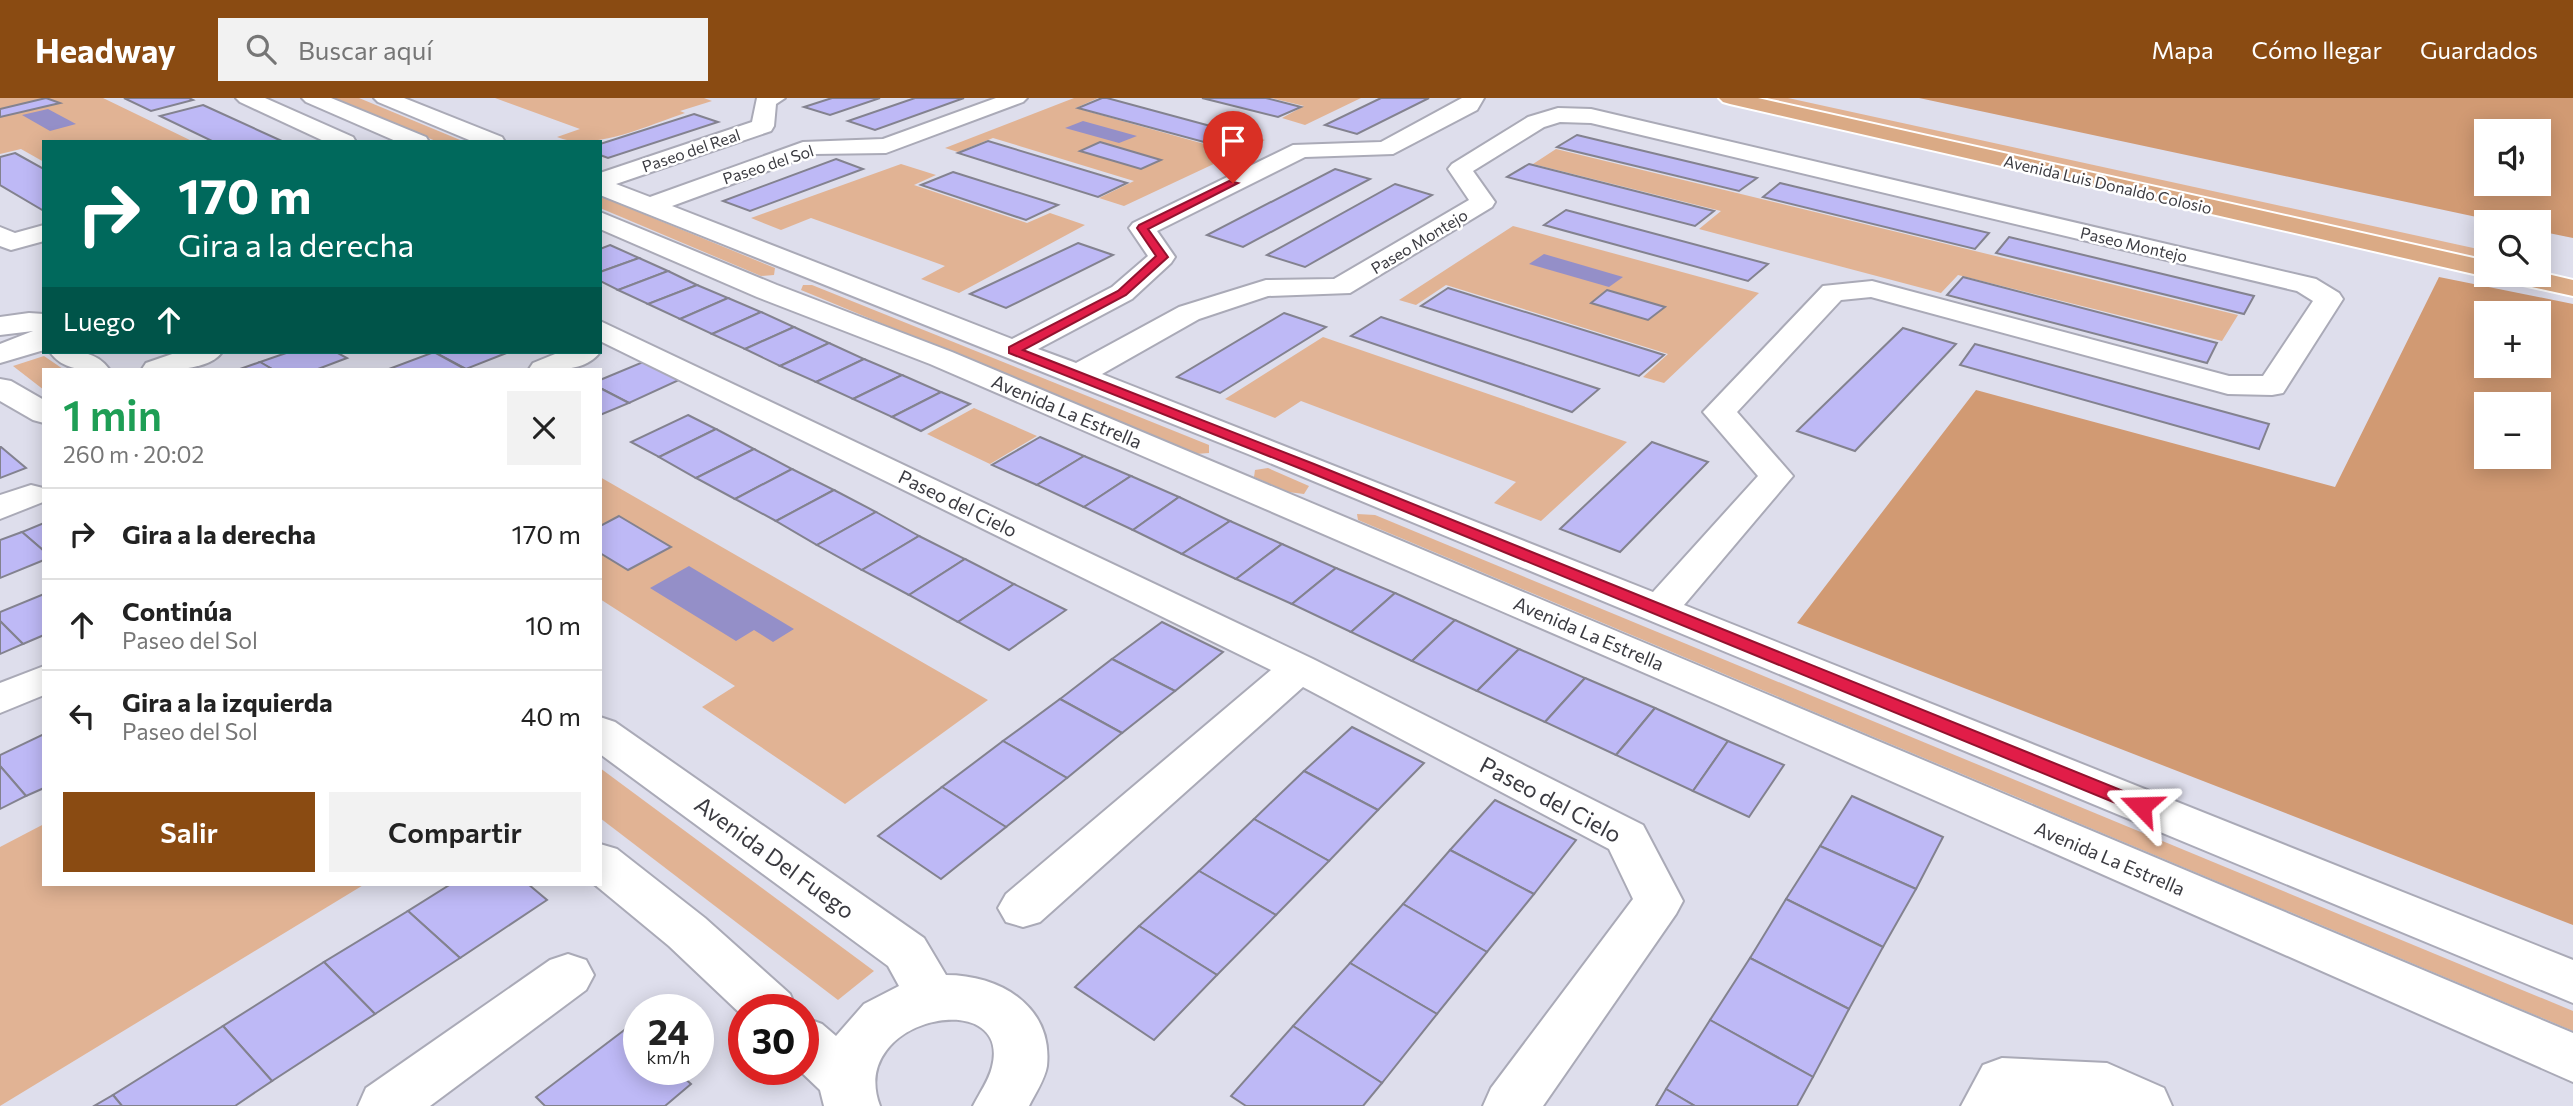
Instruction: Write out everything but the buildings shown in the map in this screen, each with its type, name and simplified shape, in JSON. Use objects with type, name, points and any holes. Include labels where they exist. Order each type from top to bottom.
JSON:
[{"type":"main road","name":"Avenida Luis Donaldo Colosio","points":[[1730,98],[2474,265]]},
{"type":"main road","name":"Avenida Luis Donaldo Colosio","points":[[1811,98],[2474,243]]},
{"type":"main road","points":[[2551,259],[2573,264]]},
{"type":"main road","points":[[2551,283],[2573,288]]},
{"type":"street","points":[[247,98],[341,140]]},
{"type":"street","points":[[313,98],[413,140]]},
{"type":"street","points":[[385,98],[489,140]]},
{"type":"street","name":"Paseo del Real","points":[[602,182],[763,126],[766,101],[774,98]]},
{"type":"street","name":"Paseo del Sol","points":[[649,206],[811,147],[886,146],[1016,98]]},
{"type":"street","points":[[1013,350],[1122,293],[1162,257],[1142,228],[1301,150],[1385,149],[1469,105],[1474,98]]},
{"type":"street","name":"Paseo Montejo","points":[[1077,375],[1189,313],[1266,288],[1340,287],[1483,202],[1460,169],[1536,122],[1558,115],[1591,116],[2306,285],[2329,299],[2272,386],[2228,385],[1872,289],[1833,292],[1719,412],[1776,476],[1671,597]]},
{"type":"street","name":"Avenida La Estrella","points":[[602,184],[649,206],[1358,487],[1671,597],[2573,982]]},
{"type":"street","name":"Avenida La Estrella","points":[[602,221],[767,291],[941,358],[2573,1058]]},
{"type":"street","points":[[0,235],[11,242],[42,234]]},
{"type":"street","points":[[767,291],[815,271]]},
{"type":"street","points":[[0,304],[34,327],[26,347],[0,354]]},
{"type":"street","name":"Paseo del Cielo","points":[[602,341],[1299,668],[1628,837],[1659,901],[1511,1106]]},
{"type":"street","points":[[68,354],[92,368]]},
{"type":"street","points":[[160,368],[201,354]]},
{"type":"street","name":"Paseo del Cielo","points":[[546,368],[575,354]]},
{"type":"street","points":[[0,388],[42,412]]},
{"type":"street","points":[[1218,476],[1260,447]]},
{"type":"street","points":[[1315,517],[1358,487]]},
{"type":"street","points":[[1023,908],[1299,668]]},
{"type":"street","points":[[0,699],[42,680]]},
{"type":"street","name":"Avenida Del Fuego","points":[[602,733],[906,952],[933,998]]},
{"type":"street","points":[[602,864],[687,932],[754,994]]},
{"type":"street","points":[[386,1106],[568,975]]},
{"type":"street","points":[[849,1099],[853,1056],[866,1034],[886,1015],[912,1002],[964,995],[989,1002],[1008,1017],[1020,1037],[1021,1062],[1014,1087],[1001,1106]]},
{"type":"street","points":[[819,1061],[849,1099]]},
{"type":"street","points":[[1989,1106],[2002,1082],[2107,1087],[2144,1106]]},
{"type":"shaded area","points":[[0,98],[103,98],[190,140],[42,140],[42,161],[21,149],[0,154]]},
{"type":"shaded area","points":[[334,98],[359,98],[460,140],[433,140]]},
{"type":"shaded area","points":[[495,98],[704,98],[712,101],[680,111],[685,113],[638,130],[604,139],[568,140],[557,137],[580,129]]},
{"type":"shaded area","points":[[1074,98],[1098,98],[1076,108],[1215,147],[1243,134],[1265,140],[1124,206],[1099,198],[1134,181],[993,138],[958,152],[945,148]]},
{"type":"shaded area","points":[[1271,98],[1361,98],[1305,125],[1282,118],[1304,106]]},
{"type":"shaded area","points":[[1758,98],[1788,98],[2474,248],[2474,257]]},
{"type":"shaded area","points":[[1919,98],[2573,98],[2573,238],[2551,233],[2551,210],[2474,210],[2474,216]]},
{"type":"shaded area","points":[[48,109],[76,124],[50,131],[22,115]]},
{"type":"shaded area","points":[[1083,121],[1137,136],[1119,143],[1065,128]]},
{"type":"shaded area","points":[[1556,149],[2238,315],[2222,341],[1958,275],[1941,293],[1699,229],[1721,211],[1533,164]]},
{"type":"shaded area","points":[[901,164],[936,175],[914,185],[1027,223],[1050,213],[1085,225],[959,293],[921,279],[945,266],[811,218],[781,230],[751,218]]},
{"type":"shaded area","points":[[602,197],[775,268],[774,275],[761,276],[602,209]]},
{"type":"shaded area","points":[[1513,226],[1759,293],[1664,383],[1643,377],[1668,354],[1446,285],[1416,305],[1399,300]]},
{"type":"shaded area","points":[[1544,254],[1623,277],[1609,287],[1529,264]]},
{"type":"shaded area","points":[[2439,277],[2474,284],[2474,287],[2489,287],[2573,304],[2573,925],[1797,623],[1976,390],[2335,487]]},
{"type":"shaded area","points":[[803,285],[812,285],[1209,445],[1209,453],[1196,454],[801,290]]},
{"type":"shaded area","points":[[1323,337],[1627,442],[1541,521],[1494,503],[1516,482],[1301,401],[1275,418],[1225,399]]},
{"type":"shaded area","points":[[44,356],[62,368],[42,368],[42,388],[13,366]]},
{"type":"shaded area","points":[[974,408],[1037,436],[990,464],[927,434]]},
{"type":"shaded area","points":[[1268,468],[1309,486],[1304,494],[1288,492],[1254,477],[1255,470]]},
{"type":"shaded area","points":[[602,478],[988,700],[845,804],[702,707],[735,686],[602,600]]},
{"type":"shaded area","points":[[1357,514],[1375,515],[2573,1011],[2573,1031],[1358,520]]},
{"type":"shaded area","points":[[689,566],[794,629],[773,642],[754,630],[736,641],[650,588]]},
{"type":"shaded area","points":[[602,769],[874,971],[838,1000],[602,820]]},
{"type":"shaded area","points":[[42,825],[42,886],[362,886],[0,1106],[0,847]]},
{"type":"route","points":[[1233,183],[1142,228],[1162,257],[1122,293],[1013,350],[1309,467],[2141,806]]}]
